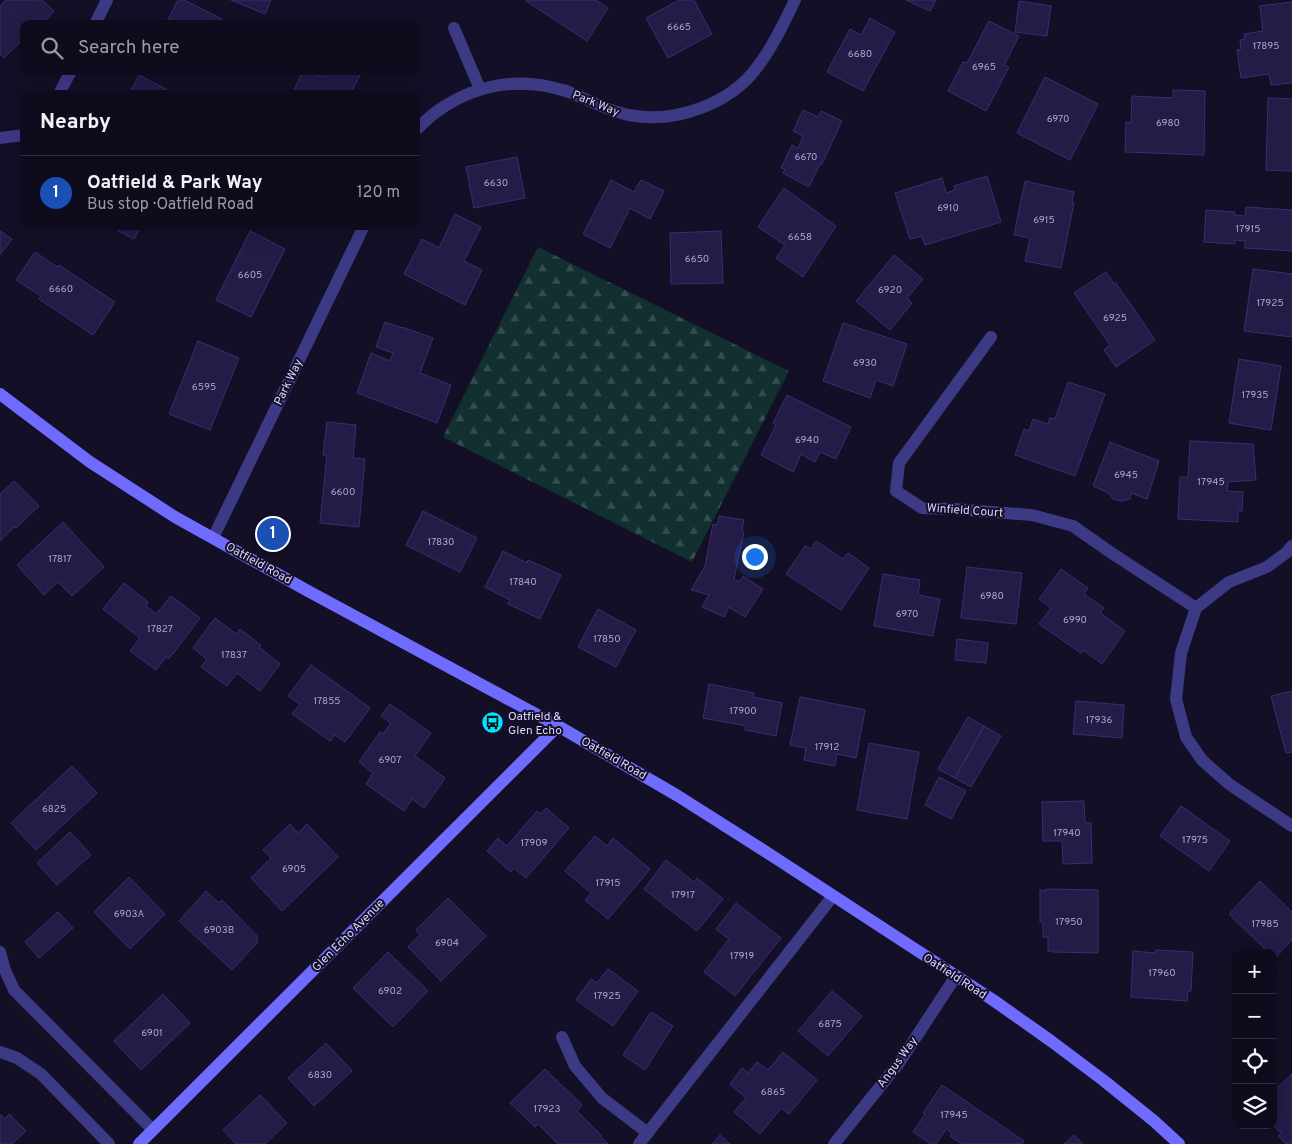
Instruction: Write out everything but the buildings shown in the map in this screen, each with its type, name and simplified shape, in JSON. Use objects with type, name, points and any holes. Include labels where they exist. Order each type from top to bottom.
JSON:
[{"type":"main road","name":"Oatfield Road","points":[[0,394],[90,462],[176,517],[558,726],[678,796],[777,858],[1029,1026],[1103,1080],[1179,1144]]},
{"type":"main road","name":"Glen Echo Avenue","points":[[139,1144],[558,726]]},
{"type":"street","points":[[97,20],[107,0]]},
{"type":"street","name":"Park Way","points":[[420,126],[434,113],[457,98],[509,83],[536,84],[568,91],[602,107],[630,116],[660,117],[690,112],[716,102],[740,86],[758,68],[773,45],[795,0]]},
{"type":"street","points":[[454,28],[480,90]]},
{"type":"street","points":[[61,90],[69,75]]},
{"type":"street","points":[[0,138],[20,136]]},
{"type":"street","name":"Park Way","points":[[213,538],[362,230]]},
{"type":"street","name":"Winfield Court","points":[[991,337],[899,463],[896,491],[922,508],[1032,515],[1073,526],[1196,608]]},
{"type":"street","points":[[1292,546],[1286,553],[1267,567],[1229,582],[1196,608],[1181,653],[1176,699],[1186,737],[1202,760],[1228,784],[1292,826]]},
{"type":"street","points":[[639,1144],[833,896]]},
{"type":"street","points":[[0,952],[5,970],[14,990],[153,1130]]},
{"type":"street","name":"Angus Way","points":[[834,1144],[899,1063],[956,976]]},
{"type":"street","points":[[562,1037],[575,1066],[602,1098],[648,1133]]},
{"type":"street","points":[[0,1052],[17,1058],[41,1074],[109,1144]]},
{"type":"green space","points":[[538,247],[789,371],[692,562],[443,437]]},
{"type":"place","name":"Oatfield & Park Way","points":[[273,534]]},
{"type":"place","name":"Oatfield & Glen Echo","points":[[492,723]]}]
